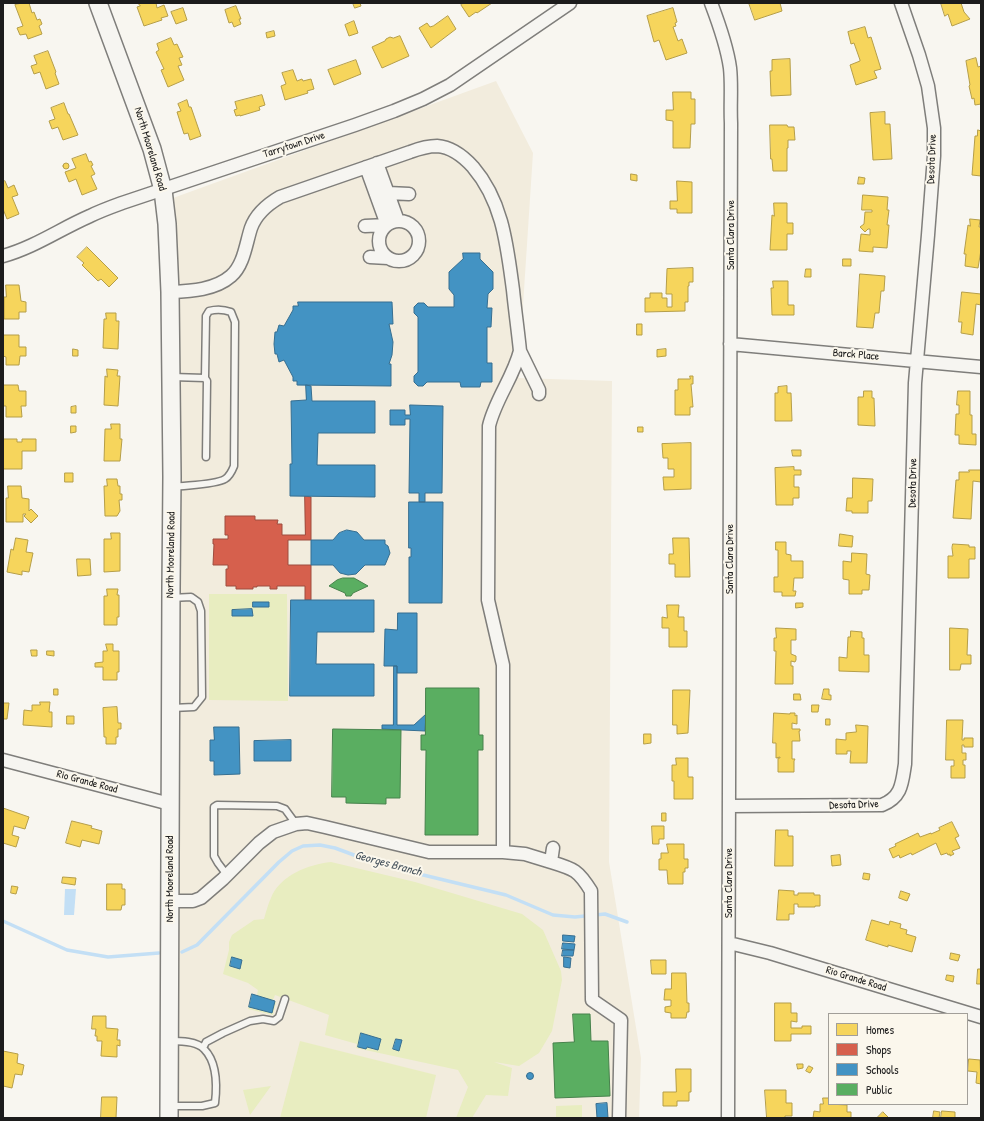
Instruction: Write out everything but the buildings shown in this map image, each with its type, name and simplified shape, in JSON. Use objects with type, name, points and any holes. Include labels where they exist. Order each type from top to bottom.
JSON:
[{"type":"street","name":"North Mooreland Road","points":[[98,3],[152,149],[163,190],[167,224],[170,292],[172,487],[169,1112]]},
{"type":"street","name":"Tarrytown Drive","points":[[3,256],[38,243],[90,216],[122,203],[388,113],[423,99],[450,85],[570,3]]},
{"type":"street","name":"Santa Clara Drive","points":[[711,3],[720,27],[730,70],[731,215],[728,1118]]},
{"type":"street","name":"Desota Drive","points":[[729,806],[874,806],[894,799],[902,782],[905,764],[916,361],[934,156],[934,128],[928,86],[901,3]]},
{"type":"street","points":[[170,292],[196,290],[210,287],[232,276],[242,259],[252,227],[270,202],[284,195],[426,147],[438,146],[446,148],[466,159],[482,177],[495,202],[504,230],[509,255],[520,351],[539,390],[539,394]]},
{"type":"street","points":[[372,165],[388,193],[392,223]]},
{"type":"street","points":[[372,165],[392,223]]},
{"type":"street","points":[[388,193],[409,194]]},
{"type":"street","points":[[388,258],[383,254],[379,242],[382,230],[392,223]]},
{"type":"street","points":[[365,226],[392,223],[409,224],[417,232],[419,244],[418,249],[405,261],[399,262],[388,258],[370,257]]},
{"type":"street","name":"Barck Place","points":[[730,344],[981,367]]},
{"type":"street","points":[[502,852],[503,665],[488,600],[489,426],[493,413],[517,362],[520,351]]},
{"type":"street","name":"Rio Grande Road","points":[[3,760],[170,804]]},
{"type":"street","points":[[170,901],[197,900],[206,895],[273,832],[296,824],[307,823],[430,852],[502,852],[526,848],[551,862],[570,867],[582,876],[591,891],[592,1000],[621,1020],[619,1118]]},
{"type":"street","points":[[551,862],[553,848]]},
{"type":"street","name":"Rio Grande Road","points":[[729,943],[777,955],[968,1013]]},
{"type":"street","name":"Rio Grande Road","points":[[968,1013],[981,1017]]},
{"type":"lane","points":[[172,487],[211,483],[224,479],[230,474],[234,466],[235,322],[231,312],[225,310],[208,311],[206,316],[206,457]]},
{"type":"lane","points":[[171,377],[205,378]]},
{"type":"lane","points":[[171,598],[191,597],[198,602],[202,610],[202,698],[194,707],[171,708]]},
{"type":"lane","points":[[227,875],[214,856],[214,807],[217,805],[277,806],[285,809],[296,824]]},
{"type":"lane","points":[[203,1048],[206,1042],[223,1032],[250,1020],[263,1019],[274,1021],[279,1017],[285,999]]},
{"type":"lane","points":[[169,1041],[186,1041],[203,1048],[213,1063],[217,1090],[215,1103],[169,1112]]},
{"type":"shaded area","points":[[496,81],[533,153],[519,378],[612,381],[609,862],[641,1058],[639,1118],[169,1118],[173,198]]},
{"type":"green space","points":[[209,594],[287,594],[288,701],[209,700]]},
{"type":"green space","points":[[331,862],[415,882],[522,914],[543,930],[561,971],[562,980],[552,1031],[539,1053],[519,1066],[494,1062],[512,1068],[508,1096],[486,1095],[472,1118],[456,1118],[468,1087],[458,1070],[356,1048],[357,1044],[325,1035],[329,1015],[275,995],[273,1000],[276,1002],[273,1015],[248,1009],[252,994],[257,995],[258,990],[248,983],[223,974],[229,950],[229,942],[232,935],[254,920],[264,919],[275,890],[288,877],[304,868]]},
{"type":"green space","points":[[300,1041],[436,1075],[426,1118],[280,1118]]},
{"type":"green space","points":[[271,1086],[250,1115],[243,1090]]},
{"type":"green space","points":[[582,1105],[582,1118],[556,1118],[556,1106]]},
{"type":"water","points":[[65,889],[76,889],[74,915],[64,915]]},
{"type":"waterway","name":"Georges Branch","points":[[182,952],[197,945],[279,862],[292,851],[303,846],[320,845],[335,848],[362,858],[415,873],[506,895],[553,915],[575,917],[605,914],[627,922]]},
{"type":"waterway","name":"Georges Branch","points":[[3,921],[67,950],[108,957],[159,953]]}]
